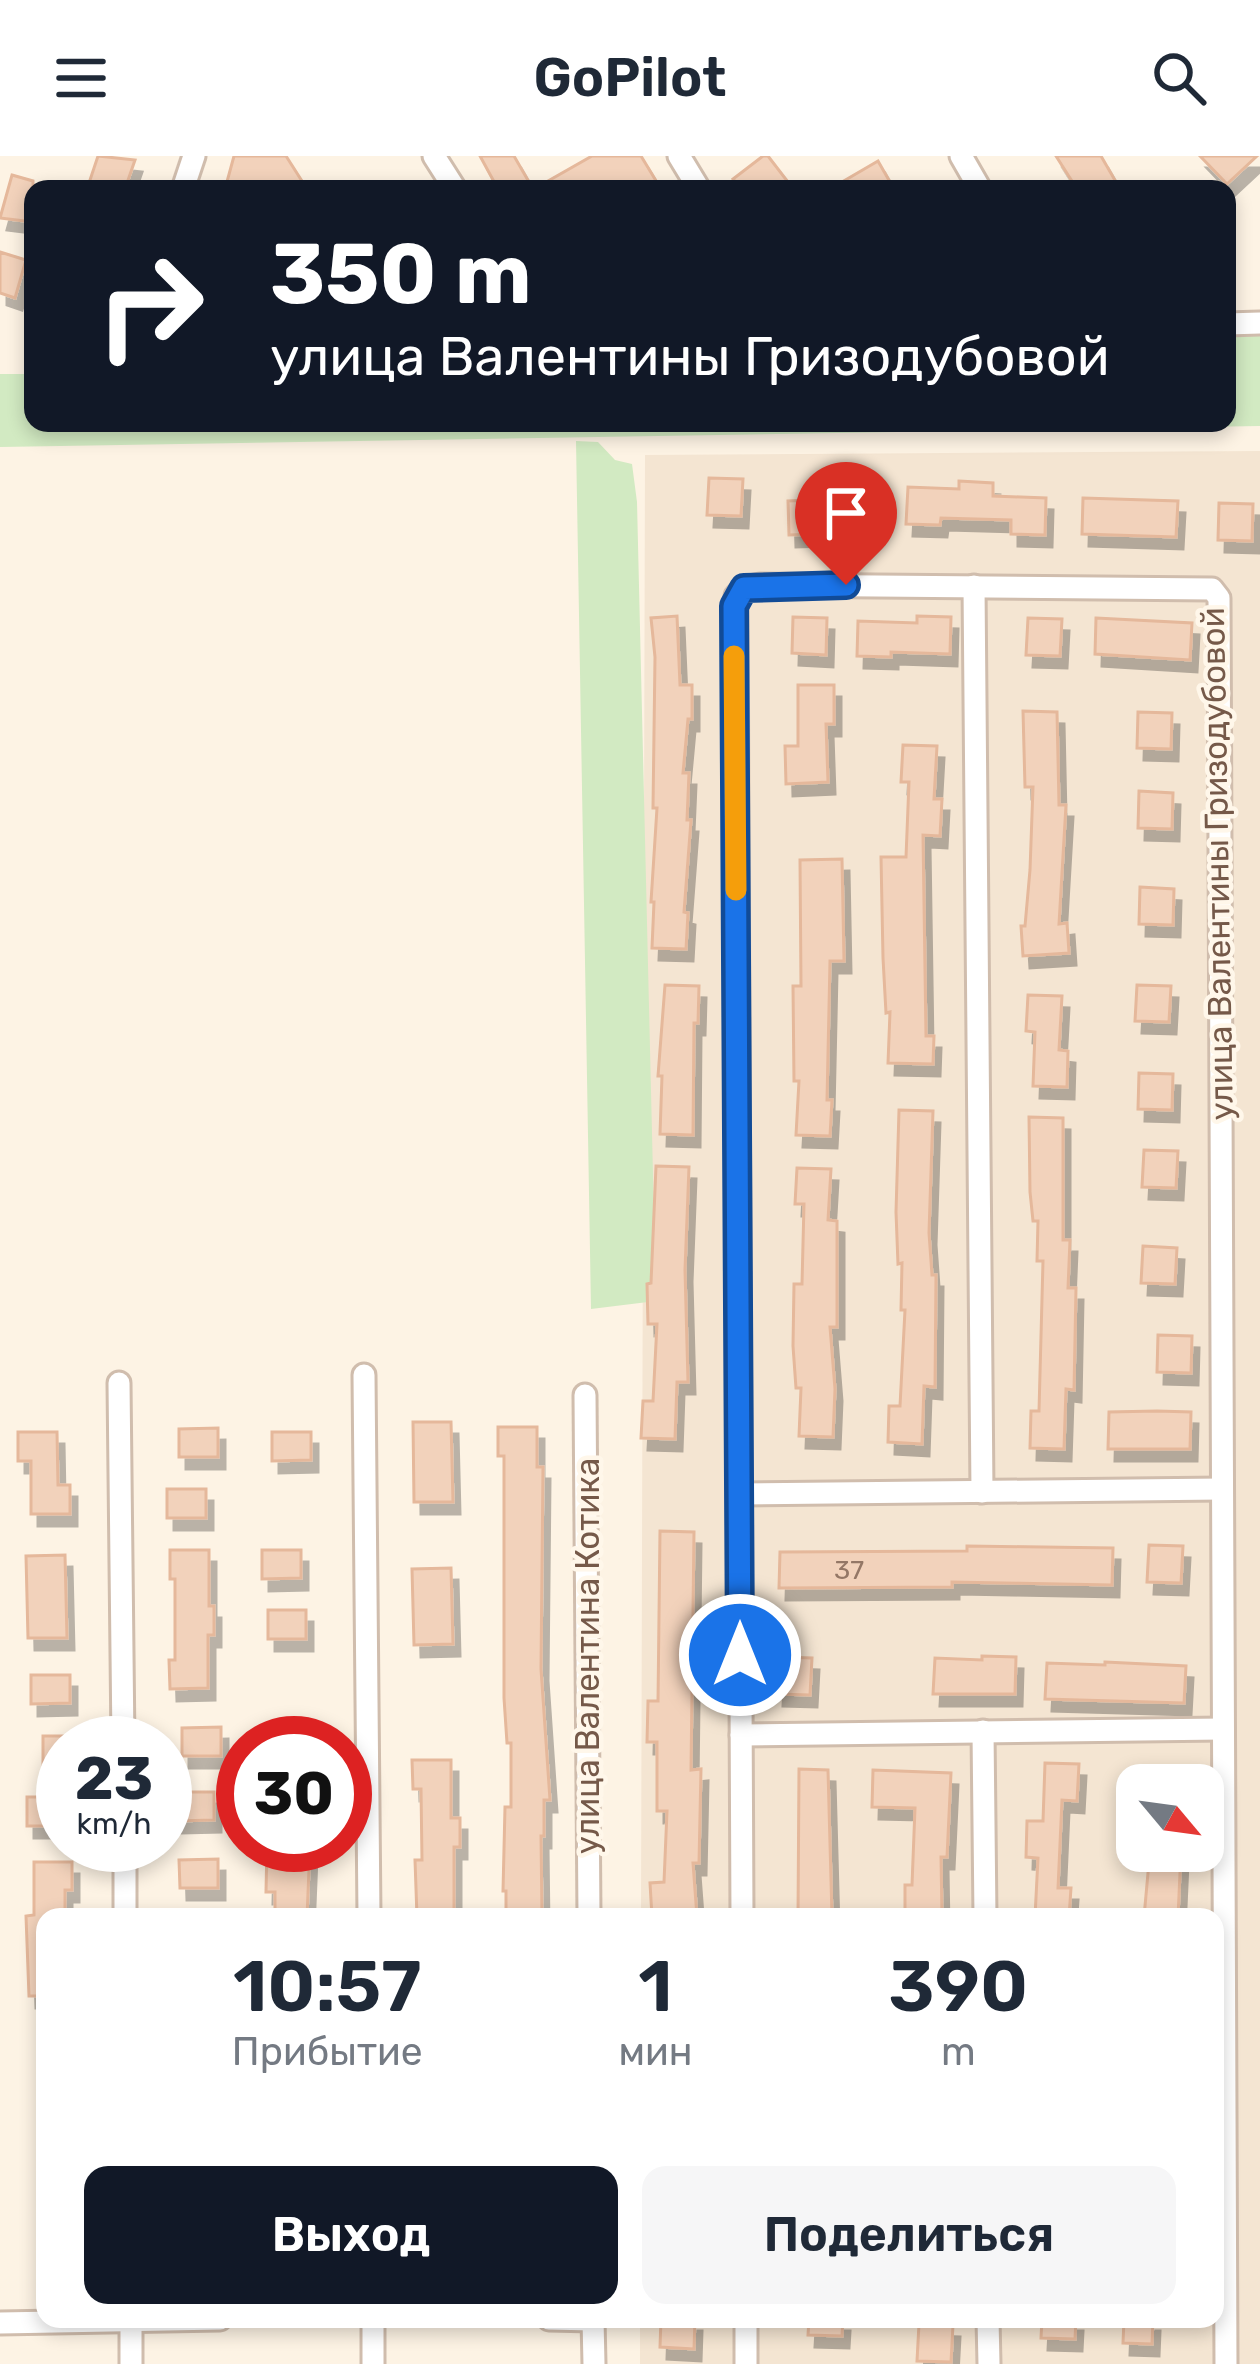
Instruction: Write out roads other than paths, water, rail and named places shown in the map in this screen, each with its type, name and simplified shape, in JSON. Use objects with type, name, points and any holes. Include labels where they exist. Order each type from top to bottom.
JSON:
[{"type":"street","name":"улица Валентины Гризодубовой","points":[[742,1908],[734,606],[744,588],[760,585],[1197,586],[1212,589],[1219,598],[1224,1908]]},
{"type":"street","points":[[974,586],[982,1492]]},
{"type":"street","points":[[364,1375],[369,1908]]},
{"type":"street","points":[[118,1383],[123,1716]]},
{"type":"street","name":"улица Валентина Котика","points":[[584,1395],[589,1908]]},
{"type":"street","points":[[740,1494],[1222,1489]]},
{"type":"street","points":[[741,1735],[1223,1729]]},
{"type":"street","points":[[983,1731],[985,1908]]},
{"type":"street","points":[[124,1872],[125,1908]]},
{"type":"street","name":"улица Валентины Гризодубовой","points":[[1224,1941],[1226,2364]]},
{"type":"street","points":[[0,2323],[36,2322]]},
{"type":"street","points":[[130,2328],[131,2364]]},
{"type":"street","points":[[373,2328],[374,2364]]},
{"type":"street","points":[[592,2328],[594,2364]]},
{"type":"street","points":[[746,2328],[746,2364]]},
{"type":"street","points":[[988,2328],[988,2364]]}]
